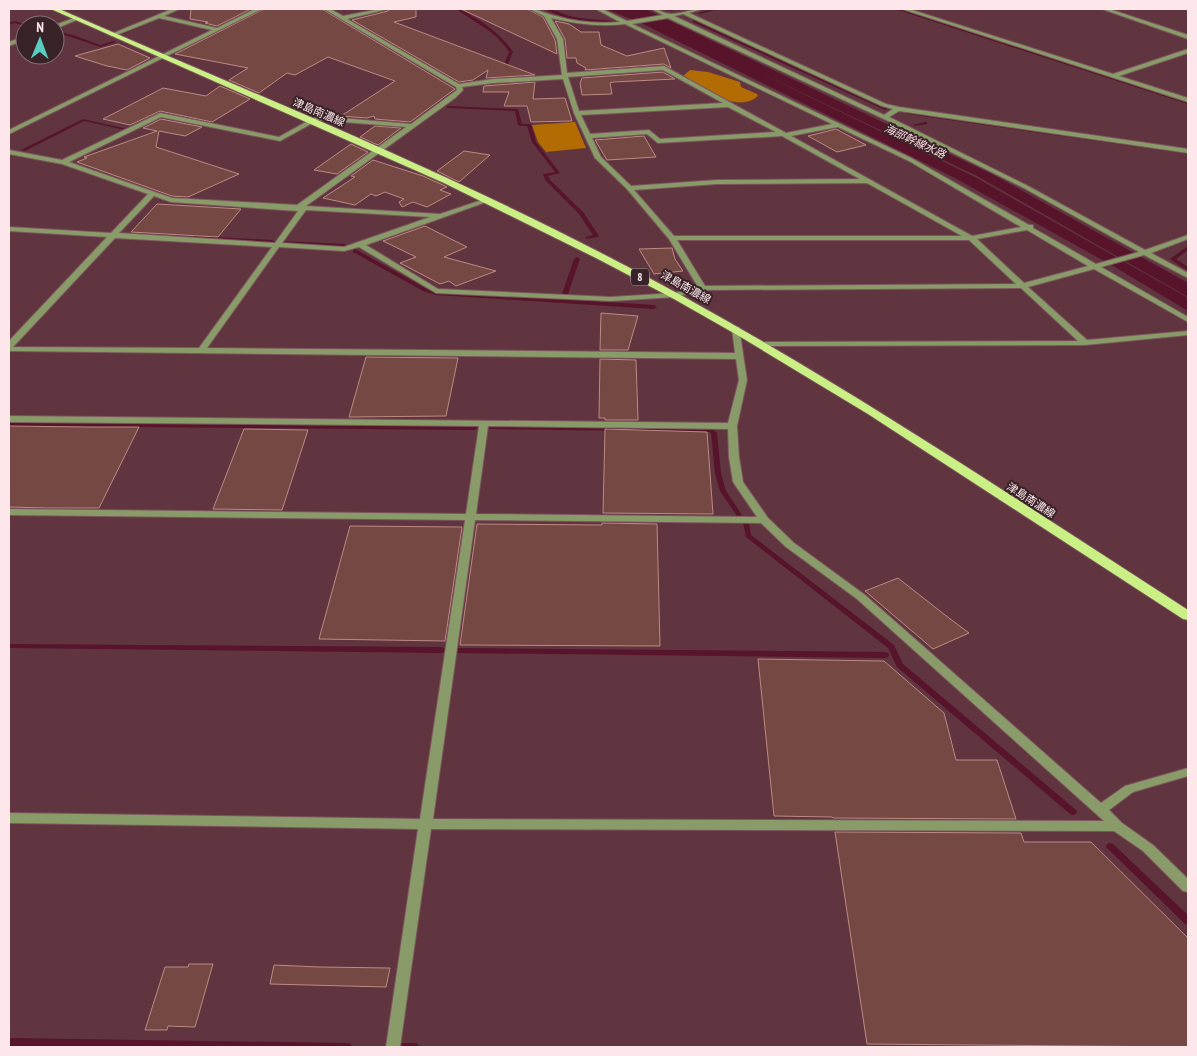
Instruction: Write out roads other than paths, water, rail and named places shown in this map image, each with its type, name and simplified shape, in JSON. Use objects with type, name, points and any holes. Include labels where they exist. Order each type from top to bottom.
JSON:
[{"type":"main road","name":"津島南濃線","points":[[54,9],[487,200],[675,295],[762,344],[914,438],[1188,616]]},
{"type":"street","points":[[112,35],[176,9]]},
{"type":"street","points":[[9,132],[258,9]]},
{"type":"street","points":[[327,9],[458,86],[493,81],[664,68],[971,238],[1085,343]]},
{"type":"street","points":[[343,18],[386,9]]},
{"type":"street","points":[[531,9],[548,16],[586,24],[634,23],[683,11],[700,9]]},
{"type":"street","points":[[598,9],[634,23],[911,160],[1030,227],[1188,320]]},
{"type":"street","points":[[654,9],[884,117],[1024,186],[1188,276]]},
{"type":"street","points":[[905,9],[1188,100]]},
{"type":"street","points":[[1105,9],[1188,38]]},
{"type":"street","points":[[683,11],[884,105],[898,109],[1188,151]]},
{"type":"street","points":[[159,16],[216,29]]},
{"type":"street","points":[[548,16],[560,39],[565,76],[577,112],[598,158],[629,188],[672,238],[703,288]]},
{"type":"street","points":[[65,23],[76,19]]},
{"type":"street","points":[[1112,76],[1188,51]]},
{"type":"street","points":[[202,350],[278,245],[300,209],[453,97],[460,90],[458,86]]},
{"type":"street","points":[[577,112],[730,105]]},
{"type":"street","points":[[884,117],[898,109]]},
{"type":"street","points":[[63,162],[160,115],[280,138],[317,118],[335,118],[412,126]]},
{"type":"street","points":[[588,136],[649,132],[658,141],[784,135],[839,125]]},
{"type":"street","points":[[9,152],[63,162],[151,194],[179,201],[440,216]]},
{"type":"street","points":[[629,188],[717,182],[869,180]]},
{"type":"street","points":[[9,347],[151,194]]},
{"type":"street","points":[[9,224],[278,245],[344,248],[360,245],[487,200]]},
{"type":"street","points":[[672,238],[971,238],[1030,227]]},
{"type":"street","points":[[9,230],[115,233]]},
{"type":"street","points":[[360,245],[436,291],[611,299],[675,295],[703,288],[1022,286],[1097,267],[1188,237]]},
{"type":"street","points":[[736,329],[738,356],[743,380],[732,426],[734,457],[738,482],[764,520],[790,545],[861,597],[1117,826],[1148,848],[1188,887]]},
{"type":"street","points":[[762,344],[1085,343],[1188,333]]},
{"type":"street","points":[[9,347],[738,356]]},
{"type":"street","points":[[9,419],[732,426]]},
{"type":"street","points":[[393,1047],[484,423]]},
{"type":"street","points":[[9,512],[764,520]]},
{"type":"street","points":[[1101,810],[1130,789],[1188,772]]},
{"type":"street","points":[[9,818],[426,824],[1117,826]]},
{"type":"water","name":"海部幹線水路","points":[[606,9],[645,9],[994,175],[1188,283],[1188,297],[977,176],[756,71],[975,177],[1188,298],[1188,311],[1113,266],[953,177],[641,23]]},
{"type":"waterway","points":[[458,9],[495,33],[511,52],[506,65],[492,79]]},
{"type":"waterway","points":[[547,9],[573,18],[619,22]]},
{"type":"waterway","points":[[700,13],[717,9]]},
{"type":"waterway","points":[[897,9],[1188,103]]},
{"type":"waterway","points":[[694,21],[886,109]]},
{"type":"waterway","points":[[9,24],[15,22]]},
{"type":"waterway","points":[[123,33],[147,22]]},
{"type":"waterway","points":[[65,34],[100,46],[114,42]]},
{"type":"waterway","points":[[448,107],[517,110],[520,125],[529,125],[534,142],[558,173],[545,175],[548,181],[581,213],[596,236],[588,238]]},
{"type":"waterway","points":[[908,113],[1188,153]]},
{"type":"waterway","points":[[23,150],[83,120],[125,129]]},
{"type":"waterway","points":[[915,125],[925,123]]},
{"type":"waterway","points":[[80,231],[107,233]]},
{"type":"waterway","points":[[195,238],[272,242]]},
{"type":"waterway","points":[[281,243],[345,246]]},
{"type":"waterway","points":[[1188,248],[1173,259],[1188,269]]},
{"type":"waterway","points":[[355,251],[425,290],[436,293],[654,307]]},
{"type":"waterway","points":[[565,294],[577,259]]},
{"type":"waterway","points":[[9,424],[475,428]]},
{"type":"waterway","points":[[491,428],[711,430],[714,433],[718,473],[723,491],[739,515]]},
{"type":"waterway","points":[[746,523],[748,536],[891,647],[900,665],[1073,812]]},
{"type":"waterway","points":[[9,646],[441,650]]},
{"type":"waterway","points":[[459,651],[885,655]]},
{"type":"waterway","points":[[1110,846],[1188,921]]},
{"type":"waterway","points":[[9,1042],[347,1047]]},
{"type":"waterway","points":[[404,1047],[414,1047]]}]
